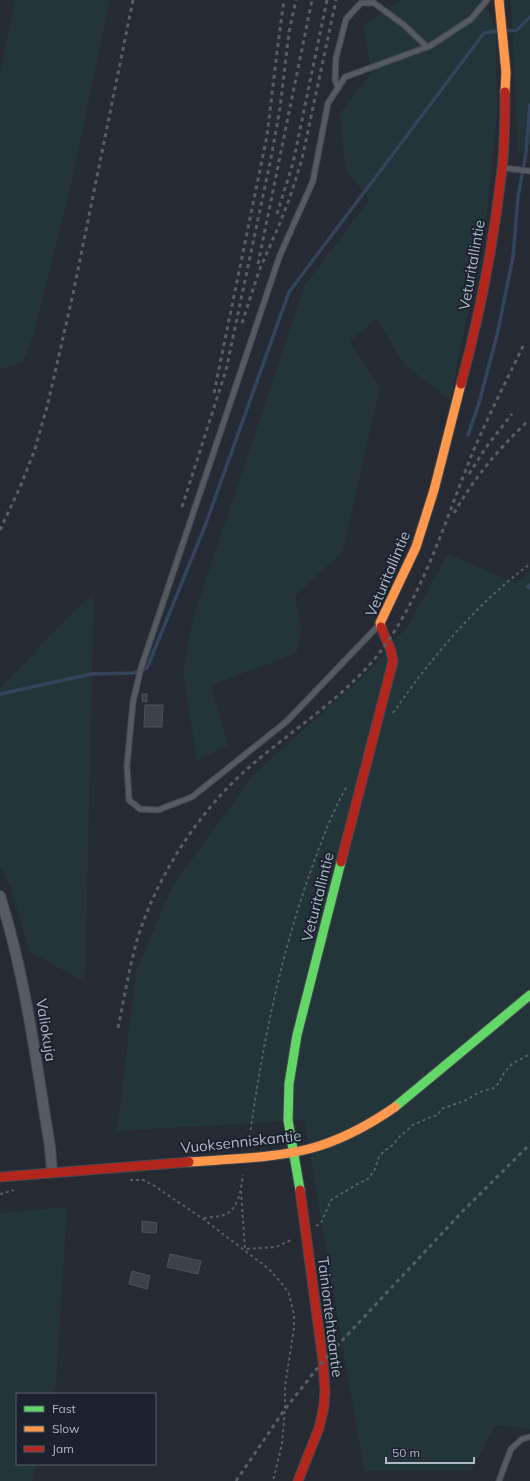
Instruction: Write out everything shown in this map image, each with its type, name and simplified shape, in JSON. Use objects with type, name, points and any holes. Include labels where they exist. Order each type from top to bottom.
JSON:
[{"type":"street","name":"Veturitallintie","points":[[293,1152],[288,1120],[289,1084],[297,1035],[393,661],[392,653],[381,632],[380,623],[416,547],[434,490],[471,347],[486,275],[502,168],[506,72],[499,0]]},
{"type":"street","name":"Valiokuja","points":[[0,896],[13,938],[23,982],[51,1153],[52,1172]]},
{"type":"street","name":"Vuoksenniskantie","points":[[0,1177],[83,1169],[254,1157],[293,1152],[319,1146],[377,1120],[405,1100],[530,995]]},
{"type":"street","name":"Tainiontehtaantie","points":[[293,1152],[297,1169],[323,1361],[325,1396],[321,1422],[298,1481]]},
{"type":"lane","points":[[380,623],[287,721],[192,797],[158,810],[140,809],[129,800],[127,765],[133,702],[141,668],[280,255],[313,181],[328,103],[345,77],[428,47],[471,19],[487,0]]},
{"type":"lane","points":[[338,88],[335,80],[338,51],[346,19],[361,3],[374,3],[404,25],[428,47]]},
{"type":"lane","points":[[502,168],[530,171]]},
{"type":"lane","points":[[499,1481],[511,1449],[522,1440],[530,1436]]},
{"type":"path","points":[[245,1249],[276,1247],[306,1234],[321,1223],[331,1200],[359,1183],[367,1180],[374,1171],[379,1157],[383,1152],[394,1144],[398,1138],[413,1125],[438,1115],[441,1109],[464,1101],[480,1092],[494,1088],[499,1084],[504,1073],[512,1064],[530,1054]]},
{"type":"path","points":[[243,1175],[241,1191],[245,1249]]},
{"type":"path","points":[[125,1180],[143,1180],[153,1184],[202,1218],[245,1249],[268,1269],[283,1284],[289,1294],[294,1315],[292,1349],[285,1386],[282,1444],[273,1481]]},
{"type":"path","points":[[202,1218],[226,1214],[234,1206],[241,1191]]},
{"type":"shaded area","points":[[15,0],[110,0],[70,189],[34,333],[23,362],[0,369],[0,73]]},
{"type":"shaded area","points":[[400,0],[485,0],[496,32],[497,114],[485,229],[450,400],[404,364],[377,319],[350,341],[364,365],[380,387],[343,551],[295,596],[301,628],[297,653],[211,685],[228,745],[197,761],[183,673],[193,618],[305,285],[369,200],[345,167],[340,113],[372,72],[363,25]]},
{"type":"shaded area","points":[[511,0],[530,0],[530,145],[518,154]]},
{"type":"shaded area","points":[[448,554],[515,583],[530,572],[530,1429],[495,1425],[471,1471],[364,1471],[304,1120],[117,1131],[136,972],[172,887],[255,773],[367,673],[407,627]]},
{"type":"shaded area","points":[[94,593],[85,982],[30,952],[10,886],[0,865],[0,689],[51,635]]},
{"type":"shaded area","points":[[67,1207],[56,1384],[53,1393],[16,1393],[16,1465],[36,1465],[32,1481],[0,1481],[0,1213]]},
{"type":"building","points":[[142,694],[147,694],[147,702],[142,701]]},
{"type":"building","points":[[145,705],[163,705],[162,727],[144,727]]},
{"type":"building","points":[[142,1221],[157,1223],[156,1233],[142,1232]]},
{"type":"building","points":[[170,1254],[201,1261],[198,1274],[167,1267]]},
{"type":"building","points":[[132,1271],[150,1276],[147,1289],[129,1284]]},
{"type":"waterway","points":[[505,31],[517,30],[530,17]]},
{"type":"waterway","points":[[0,694],[91,674],[133,673],[147,668],[205,526],[289,292],[484,33],[498,31]]},
{"type":"waterway","points":[[468,435],[479,403],[497,335],[513,257],[518,197],[526,153],[530,105]]},
{"type":"waterway","points":[[530,585],[528,587],[530,588]]},
{"type":"railway","points":[[0,530],[21,485],[35,449],[48,403],[73,294],[133,0]]},
{"type":"railway","points":[[214,393],[267,136],[284,0]]},
{"type":"railway","points":[[182,507],[226,370],[271,158],[280,108],[289,32],[296,0]]},
{"type":"railway","points":[[258,264],[312,0]]},
{"type":"railway","points":[[277,214],[293,163],[327,0]]},
{"type":"railway","points":[[242,323],[259,271],[280,223],[302,159],[336,0]]},
{"type":"railway","points":[[118,1028],[137,940],[145,916],[167,870],[195,826],[228,787],[246,770],[320,711],[356,679],[386,644],[400,623],[423,577],[476,444],[524,344]]},
{"type":"railway","points":[[469,474],[487,446],[512,414]]},
{"type":"railway","points":[[454,513],[470,487],[488,464],[529,420]]},
{"type":"railway","points":[[236,1481],[285,1409],[323,1361],[461,1213],[530,1144]]},
{"type":"traffic: fast","points":[[300,1190],[288,1120],[289,1084],[297,1035],[341,862]]},
{"type":"traffic: fast","points":[[395,1107],[530,995]]},
{"type":"traffic: slow","points":[[499,0],[506,72],[505,92]]},
{"type":"traffic: slow","points":[[381,627],[380,623],[416,547],[434,490],[461,384]]},
{"type":"traffic: slow","points":[[189,1162],[272,1156],[319,1146],[349,1134],[377,1119],[395,1107]]},
{"type":"traffic: jam","points":[[461,384],[491,250],[504,150],[505,92]]},
{"type":"traffic: jam","points":[[341,862],[393,661],[391,651],[381,627]]},
{"type":"traffic: jam","points":[[0,1177],[189,1162]]},
{"type":"traffic: jam","points":[[298,1481],[319,1428],[324,1406],[325,1391],[323,1361],[300,1190]]}]
